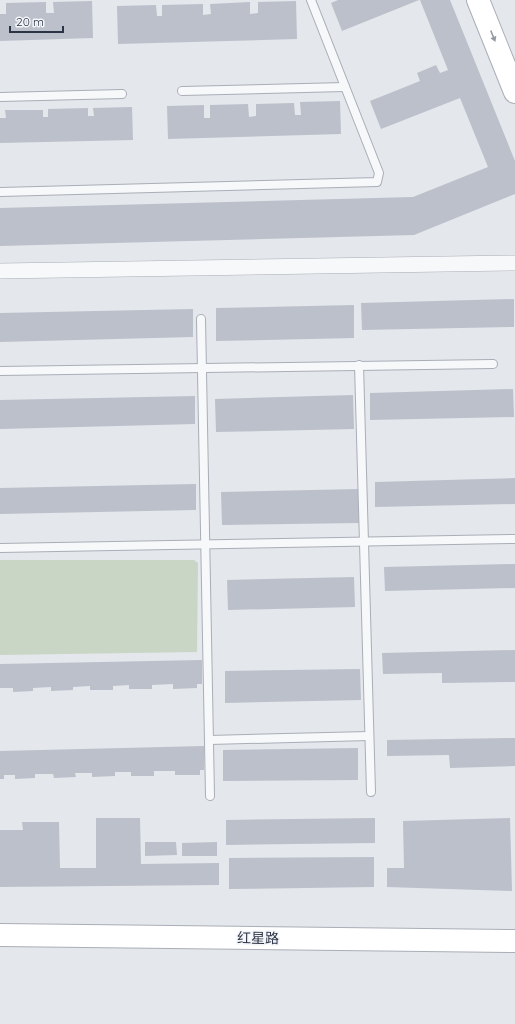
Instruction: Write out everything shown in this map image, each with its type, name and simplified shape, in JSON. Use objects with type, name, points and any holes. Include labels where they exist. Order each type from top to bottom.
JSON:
[{"type":"street","points":[[478,0],[515,92]]},
{"type":"street","points":[[495,0],[515,51]]},
{"type":"street","points":[[0,272],[515,263]]},
{"type":"street","name":"红星路","points":[[0,935],[515,941]]},
{"type":"lane","points":[[0,192],[377,182],[379,173],[311,0]]},
{"type":"lane","points":[[182,91],[345,87]]},
{"type":"lane","points":[[0,97],[122,94]]},
{"type":"lane","points":[[200,319],[210,796]]},
{"type":"lane","points":[[0,370],[492,364]]},
{"type":"lane","points":[[359,365],[371,792]]},
{"type":"lane","points":[[0,548],[515,539]]},
{"type":"lane","points":[[209,740],[369,736]]},
{"type":"green space","points":[[0,560],[194,560],[198,563],[197,652],[0,655]]},
{"type":"building","points":[[338,0],[419,0],[342,31],[331,3]]},
{"type":"building","points":[[420,0],[450,0],[515,161],[515,194],[414,235],[0,246],[0,208],[413,197],[488,167],[460,98],[381,129],[370,101],[420,81],[417,73],[436,65],[440,73],[448,70]]},
{"type":"building","points":[[92,1],[93,38],[0,41],[0,14],[6,14],[6,3],[46,2],[46,13],[54,13],[53,2]]},
{"type":"building","points":[[296,1],[297,39],[118,44],[117,6],[156,5],[157,16],[162,16],[162,5],[203,4],[203,15],[211,14],[210,4],[250,2],[250,14],[258,13],[258,2]]},
{"type":"building","points":[[340,101],[341,134],[168,139],[167,106],[204,105],[204,118],[210,118],[210,105],[248,104],[249,117],[256,116],[256,104],[294,103],[295,115],[301,115],[300,102]]},
{"type":"building","points":[[132,107],[133,140],[0,143],[0,118],[6,118],[5,110],[43,110],[43,117],[48,117],[48,109],[88,108],[88,116],[94,116],[93,108]]},
{"type":"building","points":[[514,299],[514,327],[362,330],[361,303]]},
{"type":"building","points":[[354,305],[354,338],[216,341],[216,308]]},
{"type":"building","points":[[193,309],[193,337],[0,342],[0,313]]},
{"type":"building","points":[[513,389],[514,417],[370,420],[370,393]]},
{"type":"building","points":[[353,395],[354,429],[216,432],[215,399]]},
{"type":"building","points":[[195,396],[195,424],[0,429],[0,400]]},
{"type":"building","points":[[515,478],[515,504],[375,507],[375,482]]},
{"type":"building","points":[[196,484],[196,510],[0,514],[0,488]]},
{"type":"building","points":[[358,489],[359,523],[222,525],[221,492]]},
{"type":"building","points":[[515,564],[515,588],[385,591],[384,567]]},
{"type":"building","points":[[354,577],[355,607],[228,610],[227,580]]},
{"type":"building","points":[[515,650],[515,682],[442,683],[442,673],[383,674],[382,653]]},
{"type":"building","points":[[202,660],[202,684],[197,684],[197,688],[173,689],[173,684],[152,685],[152,689],[129,689],[129,685],[113,686],[113,690],[90,690],[90,686],[73,687],[73,690],[51,691],[51,687],[33,688],[33,691],[13,692],[13,688],[0,688],[0,664]]},
{"type":"building","points":[[360,669],[361,700],[225,703],[225,671]]},
{"type":"building","points":[[515,738],[515,766],[450,768],[449,755],[387,756],[387,740]]},
{"type":"building","points":[[204,746],[204,770],[200,770],[200,775],[175,775],[175,771],[154,771],[154,776],[131,776],[131,772],[115,772],[115,776],[92,777],[92,773],[75,773],[76,777],[54,778],[53,774],[35,774],[35,778],[15,779],[15,775],[4,775],[4,779],[0,779],[0,751]]},
{"type":"building","points":[[358,748],[358,780],[223,781],[223,750]]},
{"type":"building","points":[[96,818],[140,818],[141,864],[219,863],[219,885],[0,887],[0,830],[23,830],[22,822],[59,822],[60,868],[96,868]]},
{"type":"building","points":[[375,818],[375,843],[226,845],[226,820]]},
{"type":"building","points":[[510,818],[512,891],[387,887],[387,868],[404,868],[403,821]]},
{"type":"building","points":[[145,842],[176,842],[177,855],[145,856]]},
{"type":"building","points":[[217,842],[217,856],[182,856],[182,843]]},
{"type":"building","points":[[374,857],[374,887],[229,889],[229,858]]}]
